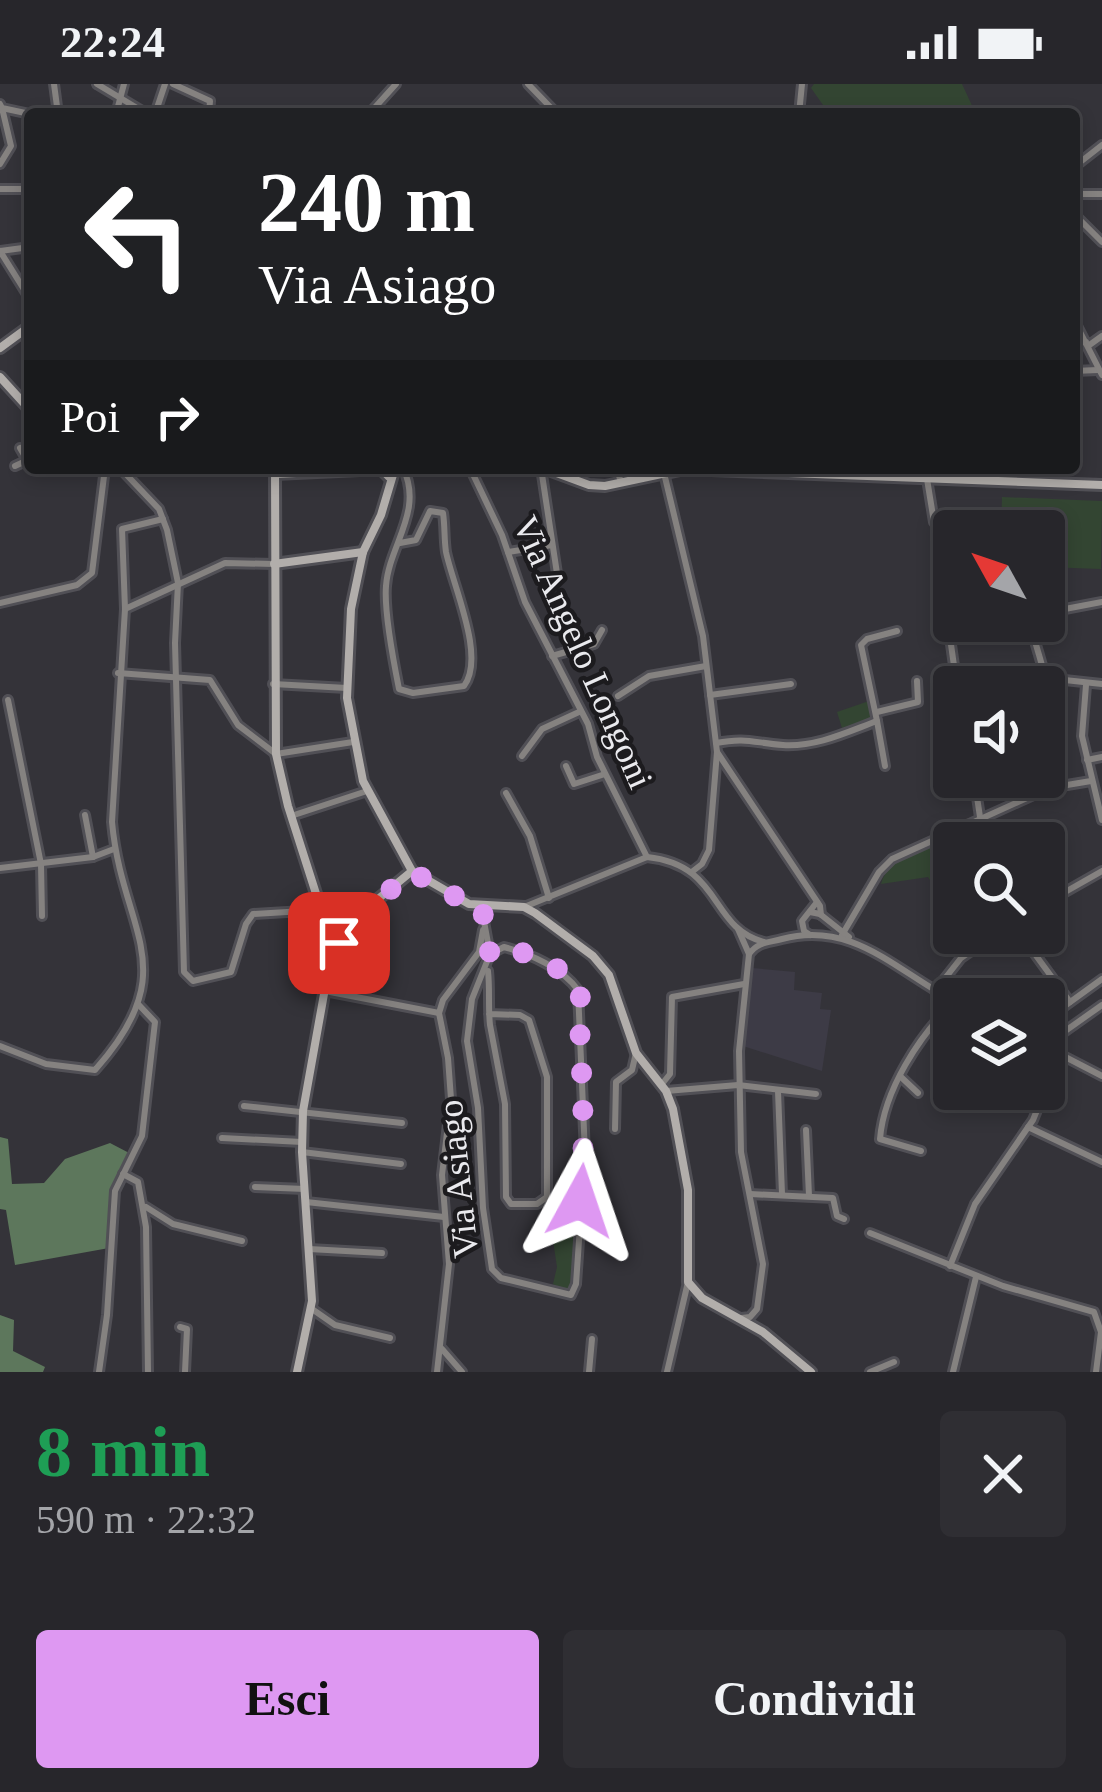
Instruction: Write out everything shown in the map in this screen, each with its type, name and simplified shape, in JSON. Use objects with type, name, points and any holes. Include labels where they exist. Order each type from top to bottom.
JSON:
[{"type":"main road","points":[[0,377],[24,403]]},
{"type":"main road","points":[[275,474],[276,754],[329,951],[303,1111],[312,1309],[297,1372]]},
{"type":"main road","points":[[395,474],[364,552],[351,609],[347,688],[353,742],[367,791],[412,872],[483,911],[535,909],[609,975],[636,1053],[673,1109],[688,1190],[688,1282],[702,1298],[763,1332],[811,1372]]},
{"type":"main road","points":[[560,474],[589,484],[621,483],[654,474]]},
{"type":"main road","points":[[910,474],[1102,485]]},
{"type":"main road","points":[[274,564],[364,552]]},
{"type":"main road","points":[[329,951],[356,918],[412,872]]},
{"type":"street","points":[[97,84],[139,108]]},
{"type":"street","points":[[118,108],[124,84]]},
{"type":"street","points":[[169,84],[210,101],[209,108]]},
{"type":"street","points":[[387,88],[396,84]]},
{"type":"street","points":[[528,84],[551,108]]},
{"type":"street","points":[[0,164],[11,146],[1,106]]},
{"type":"street","points":[[1080,220],[1102,242]]},
{"type":"street","points":[[0,251],[24,289]]},
{"type":"street","points":[[1080,331],[1100,372]]},
{"type":"street","points":[[1080,344],[1102,336]]},
{"type":"street","points":[[20,448],[24,454]]},
{"type":"street","points":[[15,466],[24,461]]},
{"type":"street","points":[[0,603],[77,585],[94,567],[103,474]]},
{"type":"street","points":[[126,474],[163,519],[178,584],[182,962],[193,981],[231,972],[253,914],[321,910]]},
{"type":"street","points":[[400,474],[408,479],[410,504],[385,588],[399,689],[413,692],[464,686],[471,674],[470,650],[446,550],[443,513],[430,511],[416,540],[400,544]]},
{"type":"street","name":"Via Angelo Longoni","points":[[473,474],[525,602],[647,857]]},
{"type":"street","points":[[543,474],[558,580]]},
{"type":"street","points":[[619,474],[621,483]]},
{"type":"street","points":[[670,474],[706,666],[716,747],[709,850],[693,871]]},
{"type":"street","points":[[927,476],[933,515]]},
{"type":"street","points":[[0,1046],[46,1064],[95,1070],[123,1038],[138,1004],[144,961],[114,849],[118,673],[125,610],[122,530],[163,519]]},
{"type":"street","points":[[508,552],[553,545]]},
{"type":"street","points":[[125,610],[225,563],[274,564]]},
{"type":"street","points":[[1065,610],[1102,602]]},
{"type":"street","points":[[552,656],[594,644],[602,630]]},
{"type":"street","points":[[885,766],[861,645],[897,631]]},
{"type":"street","points":[[618,696],[649,676],[706,666]]},
{"type":"street","points":[[118,673],[210,680],[238,725],[276,754],[353,742]]},
{"type":"street","points":[[716,747],[743,738],[781,745],[830,739],[918,702],[917,681]]},
{"type":"street","points":[[1065,681],[1102,684]]},
{"type":"street","points":[[273,684],[347,688]]},
{"type":"street","points":[[710,695],[791,684]]},
{"type":"street","points":[[1086,685],[1082,736],[1102,820]]},
{"type":"street","points":[[8,700],[41,864],[42,916]]},
{"type":"street","points":[[522,756],[542,729],[580,711]]},
{"type":"street","points":[[716,747],[817,902],[824,929],[813,934]]},
{"type":"street","points":[[1087,760],[1102,757]]},
{"type":"street","points":[[566,766],[574,784],[605,774]]},
{"type":"street","points":[[1065,785],[1091,781]]},
{"type":"street","points":[[291,816],[367,791]]},
{"type":"street","points":[[506,793],[530,836],[549,898]]},
{"type":"street","points":[[977,798],[980,817]]},
{"type":"street","points":[[846,933],[879,872],[892,859],[1025,798]]},
{"type":"street","points":[[85,814],[93,857]]},
{"type":"street","points":[[0,868],[93,857],[114,849]]},
{"type":"street","points":[[535,909],[591,877],[647,857],[693,871],[738,929],[749,954],[738,1085],[741,1152],[763,1264],[755,1312],[763,1332]]},
{"type":"street","points":[[1065,892],[1102,871]]},
{"type":"street","points":[[786,938],[817,902]]},
{"type":"street","points":[[483,911],[490,954]]},
{"type":"street","points":[[437,1372],[449,1264],[442,1174],[451,1099],[439,1012],[479,952],[483,911]]},
{"type":"street","points":[[810,912],[933,990]]},
{"type":"street","points":[[802,923],[813,934]]},
{"type":"street","points":[[738,929],[764,942]]},
{"type":"street","points":[[749,954],[764,942],[846,933]]},
{"type":"street","name":"Via Asiago","points":[[504,947],[520,951],[562,974],[578,990],[585,1154],[576,1284],[571,1295],[513,1282],[492,1269],[483,1208],[478,1108],[467,1041],[472,999],[490,954],[504,947]]},
{"type":"street","points":[[946,978],[968,954]]},
{"type":"street","points":[[1035,954],[1070,1002]]},
{"type":"street","points":[[488,967],[489,1014],[505,1104],[507,1201],[537,1204],[547,1197],[547,1077],[529,1020],[520,1015],[489,1014]]},
{"type":"street","points":[[1065,1006],[1102,979]]},
{"type":"street","points":[[662,1087],[670,1073],[672,997],[744,984]]},
{"type":"street","points":[[326,991],[439,1012]]},
{"type":"street","points":[[99,1372],[116,1191],[142,1136],[155,1022],[138,1004]]},
{"type":"street","points":[[1065,1031],[1102,1005]]},
{"type":"street","points":[[921,1151],[880,1139],[882,1113],[933,1022]]},
{"type":"street","points":[[615,1129],[616,1082],[632,1070],[636,1053]]},
{"type":"street","points":[[1065,1059],[1102,1076]]},
{"type":"street","points":[[901,1077],[918,1093]]},
{"type":"street","points":[[662,1087],[738,1085],[816,1094]]},
{"type":"street","points":[[778,1090],[782,1195]]},
{"type":"street","points":[[244,1106],[402,1123]]},
{"type":"street","points":[[950,1266],[975,1204],[1035,1110]]},
{"type":"street","points":[[1028,1127],[1102,1162]]},
{"type":"street","points":[[806,1130],[809,1196]]},
{"type":"street","points":[[222,1138],[401,1165]]},
{"type":"street","points":[[123,1174],[138,1182],[143,1204],[148,1372]]},
{"type":"street","points":[[255,1187],[305,1189]]},
{"type":"street","points":[[751,1194],[833,1198],[837,1216],[844,1219]]},
{"type":"street","points":[[306,1202],[444,1217]]},
{"type":"street","points":[[143,1204],[173,1224],[242,1240]]},
{"type":"street","points":[[870,1233],[1046,1301],[1094,1312],[1101,1332],[1096,1372]]},
{"type":"street","points":[[309,1249],[382,1253]]},
{"type":"street","points":[[952,1372],[976,1276]]},
{"type":"street","points":[[667,1372],[688,1282]]},
{"type":"street","points":[[681,1298],[702,1298]]},
{"type":"street","points":[[312,1309],[335,1325],[390,1338]]},
{"type":"street","points":[[742,1318],[755,1312]]},
{"type":"street","points":[[180,1327],[187,1329],[184,1372]]},
{"type":"street","points":[[589,1372],[592,1339]]},
{"type":"street","points":[[442,1349],[460,1371]]},
{"type":"street","points":[[870,1372],[894,1362]]},
{"type":"shaded area","points":[[752,968],[795,972],[794,990],[822,993],[820,1009],[831,1010],[822,1071],[743,1046]]},
{"type":"green space","points":[[814,84],[962,84],[973,108],[825,108],[811,88]]},
{"type":"green space","points":[[1002,497],[1102,501],[1101,569],[1065,568],[1065,510],[1002,510]]},
{"type":"green space","points":[[869,701],[874,717],[842,728],[837,712]]},
{"type":"green space","points":[[933,843],[933,885],[928,877],[881,884],[893,865]]},
{"type":"green space","points":[[0,1137],[8,1139],[12,1184],[44,1183],[65,1159],[110,1143],[133,1155],[115,1191],[109,1248],[15,1265],[6,1210],[0,1209]]},
{"type":"green space","points":[[577,1198],[572,1288],[567,1291],[553,1284],[557,1267],[549,1214],[543,1212],[549,1199]]},
{"type":"green space","points":[[0,1315],[14,1320],[13,1351],[45,1367],[43,1372],[0,1372]]},
{"type":"route","points":[[339,943],[356,918],[412,872],[482,907],[490,954],[504,947],[520,951],[574,983],[580,1000],[584,1098],[580,1201]]}]
